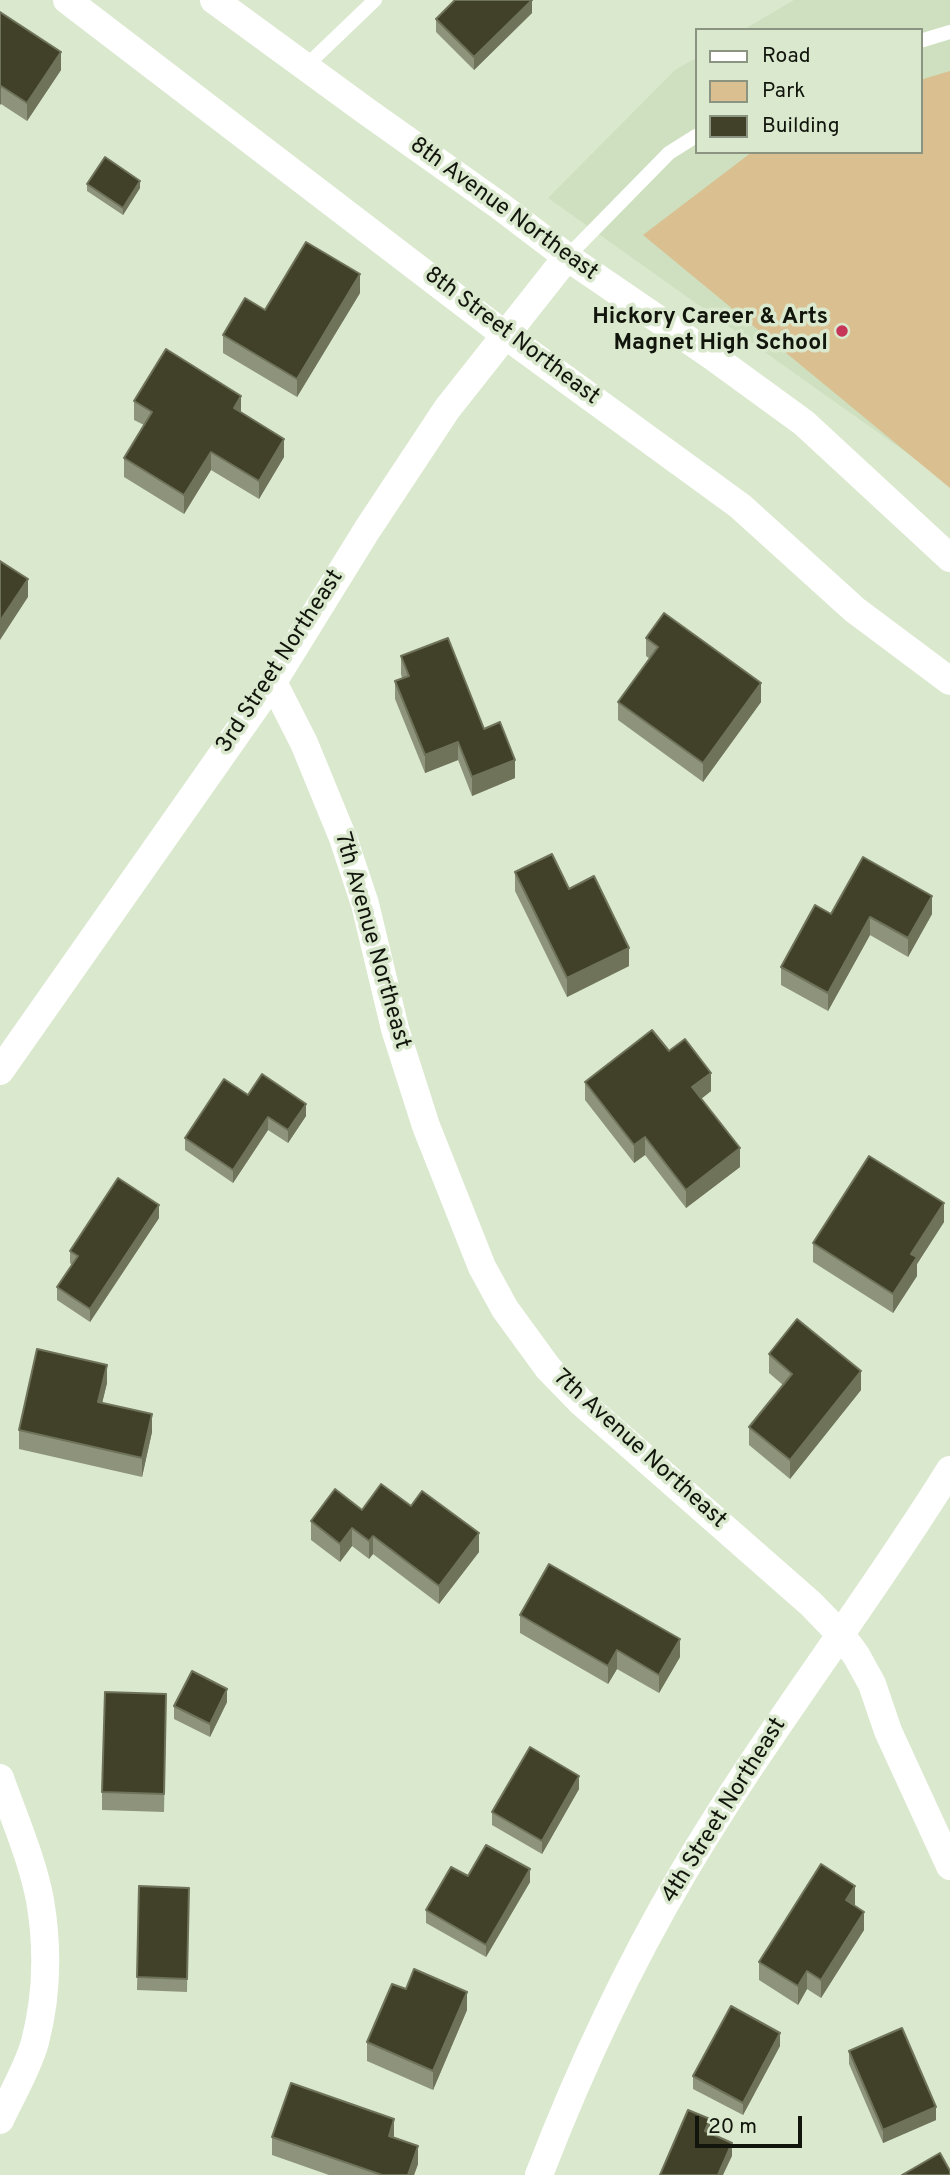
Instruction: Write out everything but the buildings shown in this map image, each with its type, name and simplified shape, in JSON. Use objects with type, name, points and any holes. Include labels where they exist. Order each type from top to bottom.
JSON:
[{"type":"street","name":"8th Street Northeast","points":[[66,0],[505,335],[740,506],[855,610],[950,681]]},
{"type":"street","name":"8th Avenue Northeast","points":[[214,0],[567,257],[804,423],[950,558]]},
{"type":"street","name":"3rd Street Northeast","points":[[4,1056],[273,682],[366,530],[439,420],[567,257]]},
{"type":"street","name":"7th Avenue Northeast","points":[[273,682],[304,743],[343,838],[365,904],[395,1029],[426,1126],[482,1267],[505,1309],[548,1368],[581,1402],[811,1605],[841,1635],[872,1684],[888,1731],[950,1866]]},
{"type":"street","name":"4th Street Northeast","points":[[539,2175],[571,2092],[615,1996],[683,1873],[761,1749],[841,1635],[950,1470]]},
{"type":"street","points":[[0,1778],[40,1899],[46,1962],[43,2004],[34,2045],[0,2120]]},
{"type":"lane","points":[[306,66],[375,0]]},
{"type":"lane","points":[[922,40],[950,32]]},
{"type":"lane","points":[[567,257],[669,153],[694,137]]},
{"type":"shaded area","name":"Hickory Career & Arts Magnet High School","points":[[794,0],[950,0],[950,488],[921,463],[548,198],[675,70],[694,59],[694,154],[922,154],[922,28],[746,28]]},
{"type":"green space","name":"Hickory Career & Arts Magnet High School","points":[[950,71],[950,488],[643,235],[749,154],[922,154],[922,79]]},
{"type":"place","name":"Hickory Career & Arts Magnet High School","points":[[842,331]]}]
